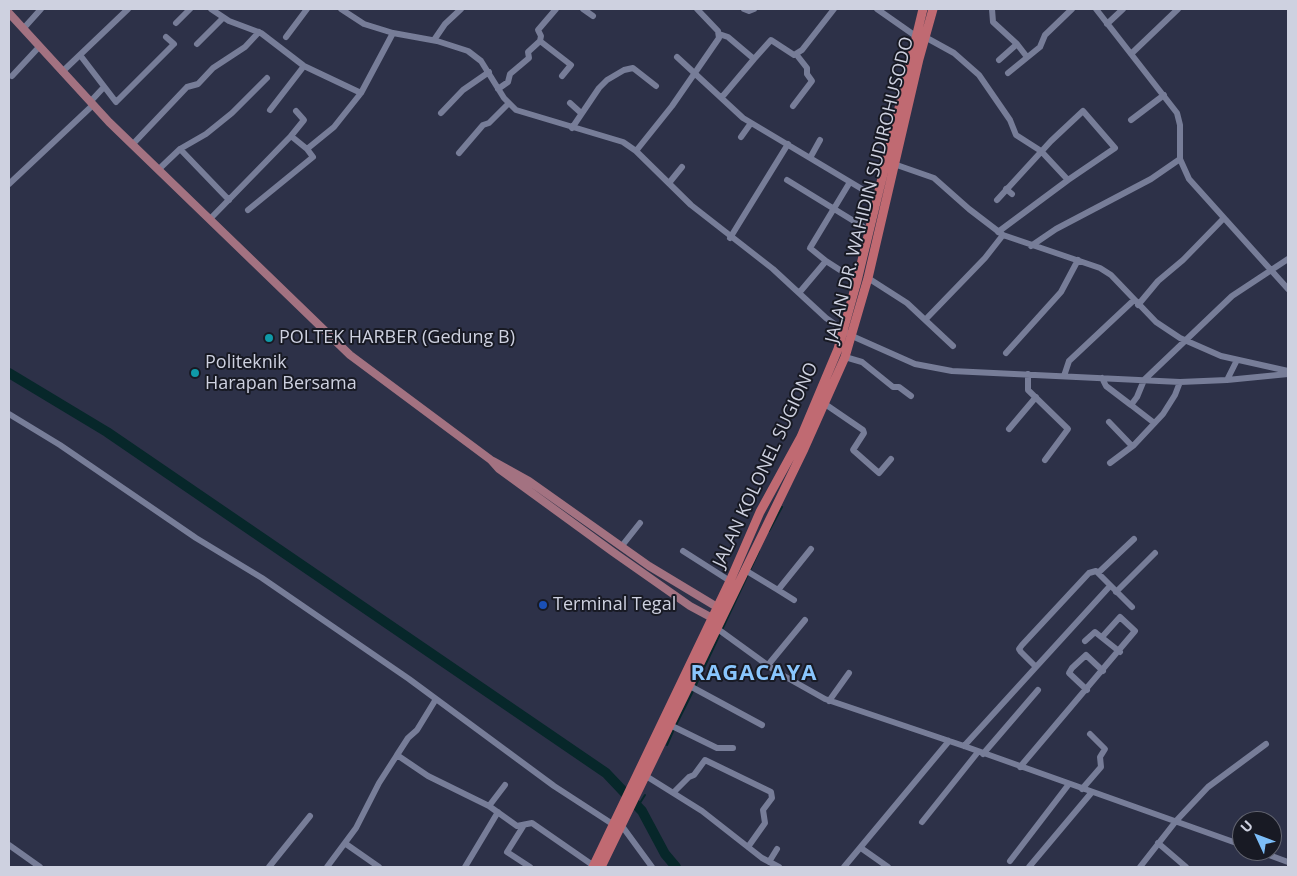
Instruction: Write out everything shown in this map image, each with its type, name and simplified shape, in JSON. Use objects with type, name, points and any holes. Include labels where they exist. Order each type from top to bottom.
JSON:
[{"type":"highway","points":[[921,37],[923,9]]},
{"type":"highway","name":"JALAN DR. WAHIDIN SUDIROHUSODO","points":[[720,628],[726,611],[748,572],[845,357],[848,334],[868,278],[890,162],[921,37],[933,9]]},
{"type":"highway","name":"JALAN KOLONEL SUGIONO","points":[[626,808],[641,785],[641,776],[760,512],[801,437],[848,334],[857,281],[877,198],[890,162]]},
{"type":"highway","name":"JALAN KOLONEL SUGIONO","points":[[641,776],[672,725],[720,628]]},
{"type":"highway","points":[[596,867],[641,776]]},
{"type":"main road","points":[[9,13],[91,104],[132,145],[161,166],[210,219],[362,365],[491,460],[499,469],[720,628]]},
{"type":"main road","points":[[491,460],[502,464],[529,482],[658,572],[716,607],[726,611]]},
{"type":"main road","points":[[653,580],[658,572]]},
{"type":"street","points":[[23,28],[41,9]]},
{"type":"street","points":[[62,72],[128,9]]},
{"type":"street","points":[[176,23],[190,9]]},
{"type":"street","points":[[211,9],[223,18],[258,32],[304,66],[361,93]]},
{"type":"street","points":[[286,38],[307,9]]},
{"type":"street","points":[[341,9],[364,24],[392,33],[434,40],[468,50],[481,61],[508,104],[524,113],[572,128],[611,137],[636,152],[730,238],[773,269],[826,318],[848,334],[915,364],[930,368],[1028,376],[1064,376],[1179,385],[1288,373]]},
{"type":"street","points":[[434,40],[445,24],[461,9]]},
{"type":"street","points":[[498,89],[508,82],[510,74],[530,58],[528,52],[540,40],[541,36],[538,30],[556,9]]},
{"type":"street","points":[[583,9],[592,13]]},
{"type":"street","points":[[697,9],[719,34],[728,36],[754,60]]},
{"type":"street","points":[[744,9],[749,11],[754,9]]},
{"type":"street","points":[[796,54],[834,9]]},
{"type":"street","points":[[877,9],[921,37],[954,53],[979,75],[1010,120],[1016,135],[1041,151],[1068,180]]},
{"type":"street","points":[[992,9],[993,22],[1017,44],[1027,57]]},
{"type":"street","points":[[1008,73],[1040,47],[1045,35],[1072,9]]},
{"type":"street","points":[[1096,9],[1134,51],[1164,95],[1174,106],[1179,118],[1180,159],[1189,179],[1224,218],[1276,267],[1288,289]]},
{"type":"street","points":[[1108,24],[1123,9]]},
{"type":"street","points":[[1134,51],[1178,9]]},
{"type":"street","points":[[198,44],[223,18]]},
{"type":"street","points":[[132,145],[187,87],[198,84],[213,68],[245,47],[258,32]]},
{"type":"street","points":[[307,149],[341,121],[361,93],[392,33]]},
{"type":"street","points":[[636,152],[672,106],[718,40],[719,34]]},
{"type":"street","points":[[80,55],[117,101],[174,44],[166,37]]},
{"type":"street","points":[[540,40],[571,64],[562,76]]},
{"type":"street","points":[[722,97],[771,40],[792,55],[796,54]]},
{"type":"street","points":[[999,60],[1017,44]]},
{"type":"street","points":[[12,76],[39,47]]},
{"type":"street","points":[[793,106],[812,81],[807,74],[807,68],[796,54]]},
{"type":"street","points":[[676,57],[751,123],[877,198]]},
{"type":"street","points":[[270,110],[304,66]]},
{"type":"street","points":[[572,128],[606,80],[624,70],[632,68],[656,86]]},
{"type":"street","points":[[441,113],[463,90],[489,72]]},
{"type":"street","points":[[161,166],[180,149],[206,134],[232,113],[267,78]]},
{"type":"street","points":[[9,184],[91,104],[104,87]]},
{"type":"street","points":[[1131,120],[1164,95]]},
{"type":"street","points":[[570,103],[581,113]]},
{"type":"street","points":[[459,153],[483,125],[489,123],[508,104]]},
{"type":"street","points":[[210,219],[291,136],[304,120],[296,111]]},
{"type":"street","points":[[926,319],[984,258],[1001,233],[1068,180],[1115,148],[1086,112],[1082,111],[1041,151],[997,200]]},
{"type":"street","points":[[741,137],[751,123]]},
{"type":"street","points":[[248,210],[312,157],[307,149],[291,136]]},
{"type":"street","points":[[810,158],[820,140]]},
{"type":"street","points":[[730,238],[788,144]]},
{"type":"street","points":[[180,149],[229,200]]},
{"type":"street","points":[[1031,246],[1062,226],[1151,179],[1180,159]]},
{"type":"street","points":[[890,162],[934,178],[1001,233],[1031,246],[1100,268],[1111,275],[1156,322],[1185,341],[1205,350],[1237,360],[1288,373]]},
{"type":"street","points":[[668,183],[682,167]]},
{"type":"street","points":[[787,180],[832,210],[870,231]]},
{"type":"street","points":[[850,182],[810,248],[857,281]]},
{"type":"street","points":[[1006,189],[1012,194]]},
{"type":"street","points":[[1064,376],[1069,361],[1136,303],[1224,218]]},
{"type":"street","points":[[1131,405],[1143,383],[1232,296],[1288,259]]},
{"type":"street","points":[[1006,353],[1061,292],[1078,260]]},
{"type":"street","points":[[799,293],[826,261]]},
{"type":"street","points":[[868,278],[907,303],[953,346]]},
{"type":"street","points":[[845,357],[862,362],[893,388],[898,387],[911,396]]},
{"type":"street","points":[[1227,380],[1237,360]]},
{"type":"street","points":[[1028,376],[1027,387],[1068,429],[1045,460]]},
{"type":"street","points":[[1103,380],[1153,422]]},
{"type":"street","points":[[1110,463],[1132,446],[1164,412],[1179,385]]},
{"type":"street","points":[[1009,429],[1036,397]]},
{"type":"street","points":[[825,404],[863,430],[864,434],[853,450],[879,472],[891,459]]},
{"type":"street","points":[[9,414],[60,445],[196,538],[262,578],[436,699],[554,786],[618,825],[652,867]]},
{"type":"street","points":[[1109,422],[1132,446]]},
{"type":"street","points":[[621,547],[640,523]]},
{"type":"street","points":[[1098,573],[1134,539]]},
{"type":"street","points":[[778,590],[811,550]]},
{"type":"street","points":[[683,551],[730,581]]},
{"type":"street","points":[[1116,592],[1155,553]]},
{"type":"street","points":[[1036,667],[1019,649],[1088,573],[1093,570],[1098,573],[1132,607]]},
{"type":"street","points":[[748,572],[794,600]]},
{"type":"street","points":[[964,746],[1110,586]]},
{"type":"street","points":[[1020,767],[1120,652],[1135,631],[1124,618],[1119,617],[1102,637]]},
{"type":"street","points":[[768,665],[805,620]]},
{"type":"street","points":[[720,628],[768,665],[829,701],[964,746],[1232,841]]},
{"type":"street","points":[[1085,641],[1094,632],[1120,652]]},
{"type":"street","points":[[1087,690],[1069,673],[1072,668],[1086,655],[1103,671]]},
{"type":"street","points":[[829,701],[849,673]]},
{"type":"street","points":[[690,686],[762,725]]},
{"type":"street","points":[[922,822],[1038,690]]},
{"type":"street","points":[[327,867],[346,844],[397,755],[408,738],[417,730],[436,699]]},
{"type":"street","points":[[672,725],[717,748],[733,748]]},
{"type":"street","points":[[1082,789],[1101,766],[1100,757],[1105,749],[1090,734]]},
{"type":"street","points":[[844,867],[949,741]]},
{"type":"street","points":[[1140,867],[1176,821],[1208,787],[1266,744]]},
{"type":"street","points":[[397,755],[428,776],[489,806],[517,826],[532,823],[596,867]]},
{"type":"street","points":[[673,793],[689,776],[695,774],[705,760],[771,792],[772,798],[763,810],[765,823],[748,846]]},
{"type":"street","points":[[641,776],[673,793],[702,812],[769,862],[779,867]]},
{"type":"street","points":[[489,806],[505,784]]},
{"type":"street","points":[[1010,862],[1069,784]]},
{"type":"street","points":[[1029,867],[1092,792]]},
{"type":"street","points":[[465,867],[498,812]]},
{"type":"street","points":[[269,867],[310,816]]},
{"type":"street","points":[[524,826],[507,852],[530,867]]},
{"type":"street","points":[[1158,843],[1186,867]]},
{"type":"street","points":[[346,844],[379,867]]},
{"type":"street","points":[[9,845],[40,867]]},
{"type":"street","points":[[861,848],[888,867]]},
{"type":"street","points":[[769,862],[777,849]]},
{"type":"waterway","points":[[9,373],[107,432],[606,773],[642,811],[665,854],[676,867]]},
{"type":"waterway","points":[[769,531],[782,507]]},
{"type":"waterway","points":[[695,687],[759,551]]},
{"type":"waterway","points":[[676,725],[693,691]]},
{"type":"waterway","points":[[667,745],[674,729]]},
{"type":"waterway","points":[[638,806],[645,795]]},
{"type":"place","name":"POLTEK HARBER (Gedung B)","points":[[269,338]]},
{"type":"place","name":"Politeknik Harapan Bersama","points":[[195,373]]},
{"type":"place","name":"Terminal Tegal","points":[[543,605]]},
{"type":"district","name":"RAGACAYA","points":[[754,674]]}]
